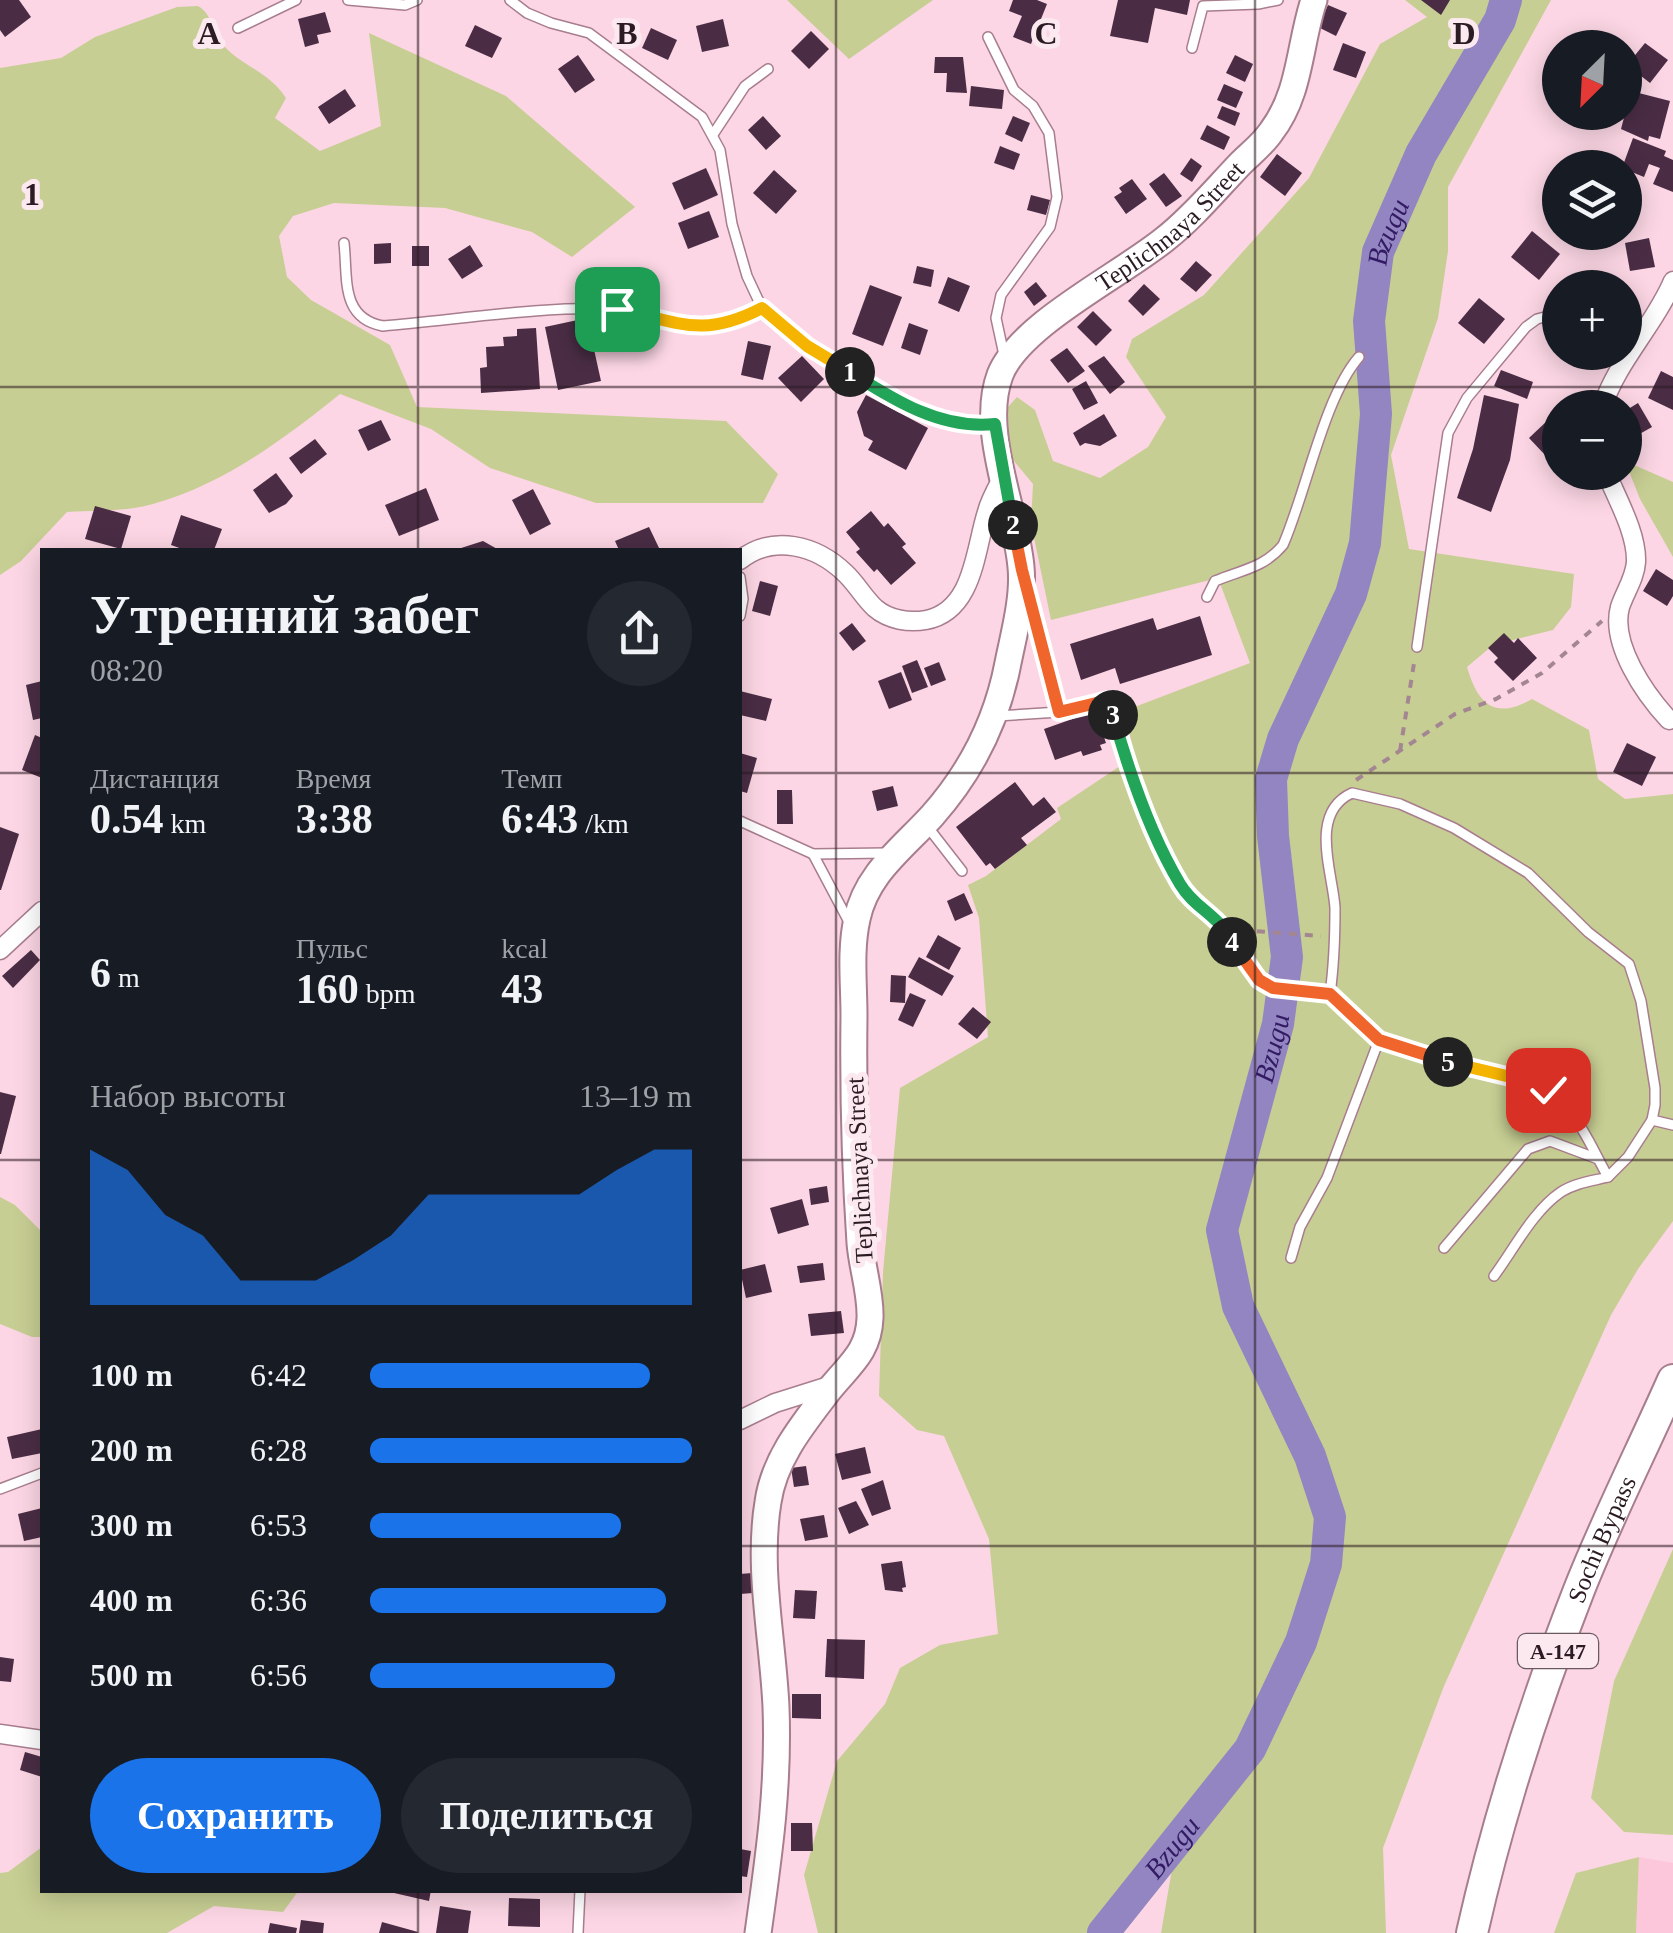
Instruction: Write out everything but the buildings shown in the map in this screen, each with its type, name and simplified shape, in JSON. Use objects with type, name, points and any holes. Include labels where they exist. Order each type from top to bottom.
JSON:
[{"type":"highway","name":"Sochi Bypass","points":[[1472,1933],[1526,1743],[1580,1589],[1673,1380]]},
{"type":"street","name":"Teplichnaya Street","points":[[758,1933],[778,1787],[765,1564],[768,1499],[775,1472],[788,1447],[832,1385],[864,1351],[871,1309],[859,1223],[854,934],[870,884],[978,753],[994,716],[1007,669],[1022,570],[1003,476],[994,396],[1005,363],[1025,338],[1162,241],[1269,136],[1286,110],[1298,74],[1304,31],[1314,0]]},
{"type":"street","points":[[1642,337],[1657,317],[1673,281]]},
{"type":"street","points":[[742,559],[768,546],[805,548],[846,574],[876,609],[908,622],[930,620],[959,600],[968,583],[988,508],[1003,476]]},
{"type":"street","points":[[1613,490],[1635,547],[1635,571],[1619,610],[1624,647],[1668,720]]},
{"type":"street","points":[[0,950],[40,913]]},
{"type":"street","points":[[742,1419],[775,1403],[832,1385]]},
{"type":"street","points":[[0,1734],[40,1740]]},
{"type":"lane","points":[[238,28],[296,0]]},
{"type":"lane","points":[[348,0],[406,5],[417,0]]},
{"type":"lane","points":[[510,0],[527,13],[589,33],[688,104],[714,133],[732,224],[762,308],[807,346],[917,410],[968,427],[995,424]]},
{"type":"lane","points":[[1192,48],[1203,6],[1278,0]]},
{"type":"lane","points":[[988,37],[1014,90],[1033,106],[1049,133],[1057,197],[1050,227],[1005,285],[997,307],[1005,363]]},
{"type":"lane","points":[[714,133],[746,86],[768,69]]},
{"type":"lane","points":[[344,243],[350,302],[355,314],[367,323],[383,326],[617,309],[708,327],[732,323],[762,308]]},
{"type":"lane","points":[[1417,647],[1448,433],[1468,398],[1526,327],[1542,318]]},
{"type":"lane","points":[[1207,598],[1215,581],[1256,568],[1272,559],[1283,545],[1336,396],[1346,371],[1358,357]]},
{"type":"lane","points":[[1022,570],[1059,712]]},
{"type":"lane","points":[[994,716],[1059,712],[1109,700],[1130,769],[1175,875],[1190,897],[1215,916],[1259,980],[1273,988],[1330,994],[1379,1040],[1548,1090],[1579,1122],[1608,1177]]},
{"type":"lane","points":[[1330,994],[1336,936],[1326,837],[1338,804],[1352,793],[1400,804],[1454,828],[1528,872],[1588,932],[1629,964],[1641,1001],[1655,1088],[1652,1120],[1628,1157],[1608,1177],[1577,1184],[1544,1207],[1494,1276]]},
{"type":"lane","points":[[742,822],[813,854],[895,853]]},
{"type":"lane","points":[[924,823],[962,871]]},
{"type":"lane","points":[[813,854],[842,904],[854,934]]},
{"type":"lane","points":[[1291,1258],[1300,1227],[1327,1178],[1379,1040]]},
{"type":"lane","points":[[1652,1120],[1673,1124]]},
{"type":"lane","points":[[1444,1248],[1528,1149],[1550,1141],[1598,1159]]},
{"type":"lane","points":[[0,1489],[40,1474]]},
{"type":"lane","points":[[578,1933],[580,1893]]},
{"type":"path","points":[[1344,796],[1356,780],[1455,714],[1496,699],[1542,673],[1587,631],[1619,610]]},
{"type":"path","points":[[1400,752],[1417,647]]},
{"type":"path","points":[[1226,930],[1336,936]]},
{"type":"shaded area","points":[[1639,1857],[1673,1863],[1673,1933],[1636,1933]]},
{"type":"green space","points":[[787,0],[933,0],[849,59]]},
{"type":"green space","points":[[1405,0],[1551,0],[1448,187],[1448,251],[1438,318],[1391,455],[1409,549],[1574,574],[1571,607],[1553,630],[1493,645],[1467,667],[1483,699],[1498,708],[1508,708],[1532,699],[1589,730],[1598,779],[1625,799],[1673,794],[1673,1221],[1611,1315],[1444,1686],[1383,1848],[1386,1933],[1161,1933],[1181,1817],[1089,1933],[818,1933],[804,1875],[837,1761],[885,1704],[900,1668],[940,1645],[998,1634],[989,1539],[944,1436],[917,1430],[879,1396],[883,1272],[900,1088],[988,1037],[979,918],[968,885],[986,876],[1061,819],[1057,808],[1135,756],[1124,711],[1250,663],[1218,578],[1051,620],[1031,523],[1033,484],[1009,455],[1008,407],[1017,397],[1035,410],[1053,461],[1100,478],[1148,447],[1166,417],[1126,357],[1132,339],[1204,295],[1309,178],[1380,44],[1427,17]]},
{"type":"green space","points":[[198,6],[227,49],[270,80],[286,98],[275,118],[320,151],[381,126],[369,33],[506,96],[635,207],[572,257],[532,232],[445,208],[334,203],[293,216],[279,236],[287,277],[311,300],[390,345],[417,407],[726,421],[778,474],[763,503],[596,503],[490,468],[431,429],[340,394],[275,443],[204,485],[143,507],[67,512],[21,561],[0,575],[0,68],[61,58],[95,37],[177,7]]},
{"type":"green space","points":[[1642,468],[1673,482],[1673,557],[1636,490],[1642,490]]},
{"type":"green space","points":[[0,1197],[15,1205],[40,1230],[40,1337],[0,1324]]},
{"type":"green space","points":[[1673,1549],[1673,1835],[1624,1832],[1591,1798],[1614,1681]]},
{"type":"green space","points":[[40,1848],[40,1893],[297,1893],[283,1912],[214,1906],[167,1933],[0,1933],[0,1873],[8,1872]]},
{"type":"green space","points":[[1639,1857],[1636,1933],[1554,1933],[1576,1873]]},
{"type":"waterway","name":"Bzugu","points":[[1103,1933],[1250,1749],[1301,1642],[1326,1564],[1330,1517],[1310,1456],[1238,1306],[1222,1230],[1278,1024],[1287,957],[1273,836],[1271,779],[1283,739],[1351,594],[1365,543],[1376,414],[1369,321],[1378,252],[1421,154],[1500,20],[1506,0]]},
{"type":"route","points":[[617,309],[708,327],[732,323],[762,308],[807,346],[917,410],[968,427],[995,424],[1022,570],[1059,712],[1109,700],[1154,830],[1190,897],[1215,916],[1238,954],[1259,980],[1273,988],[1330,994],[1379,1040],[1548,1090]]}]
